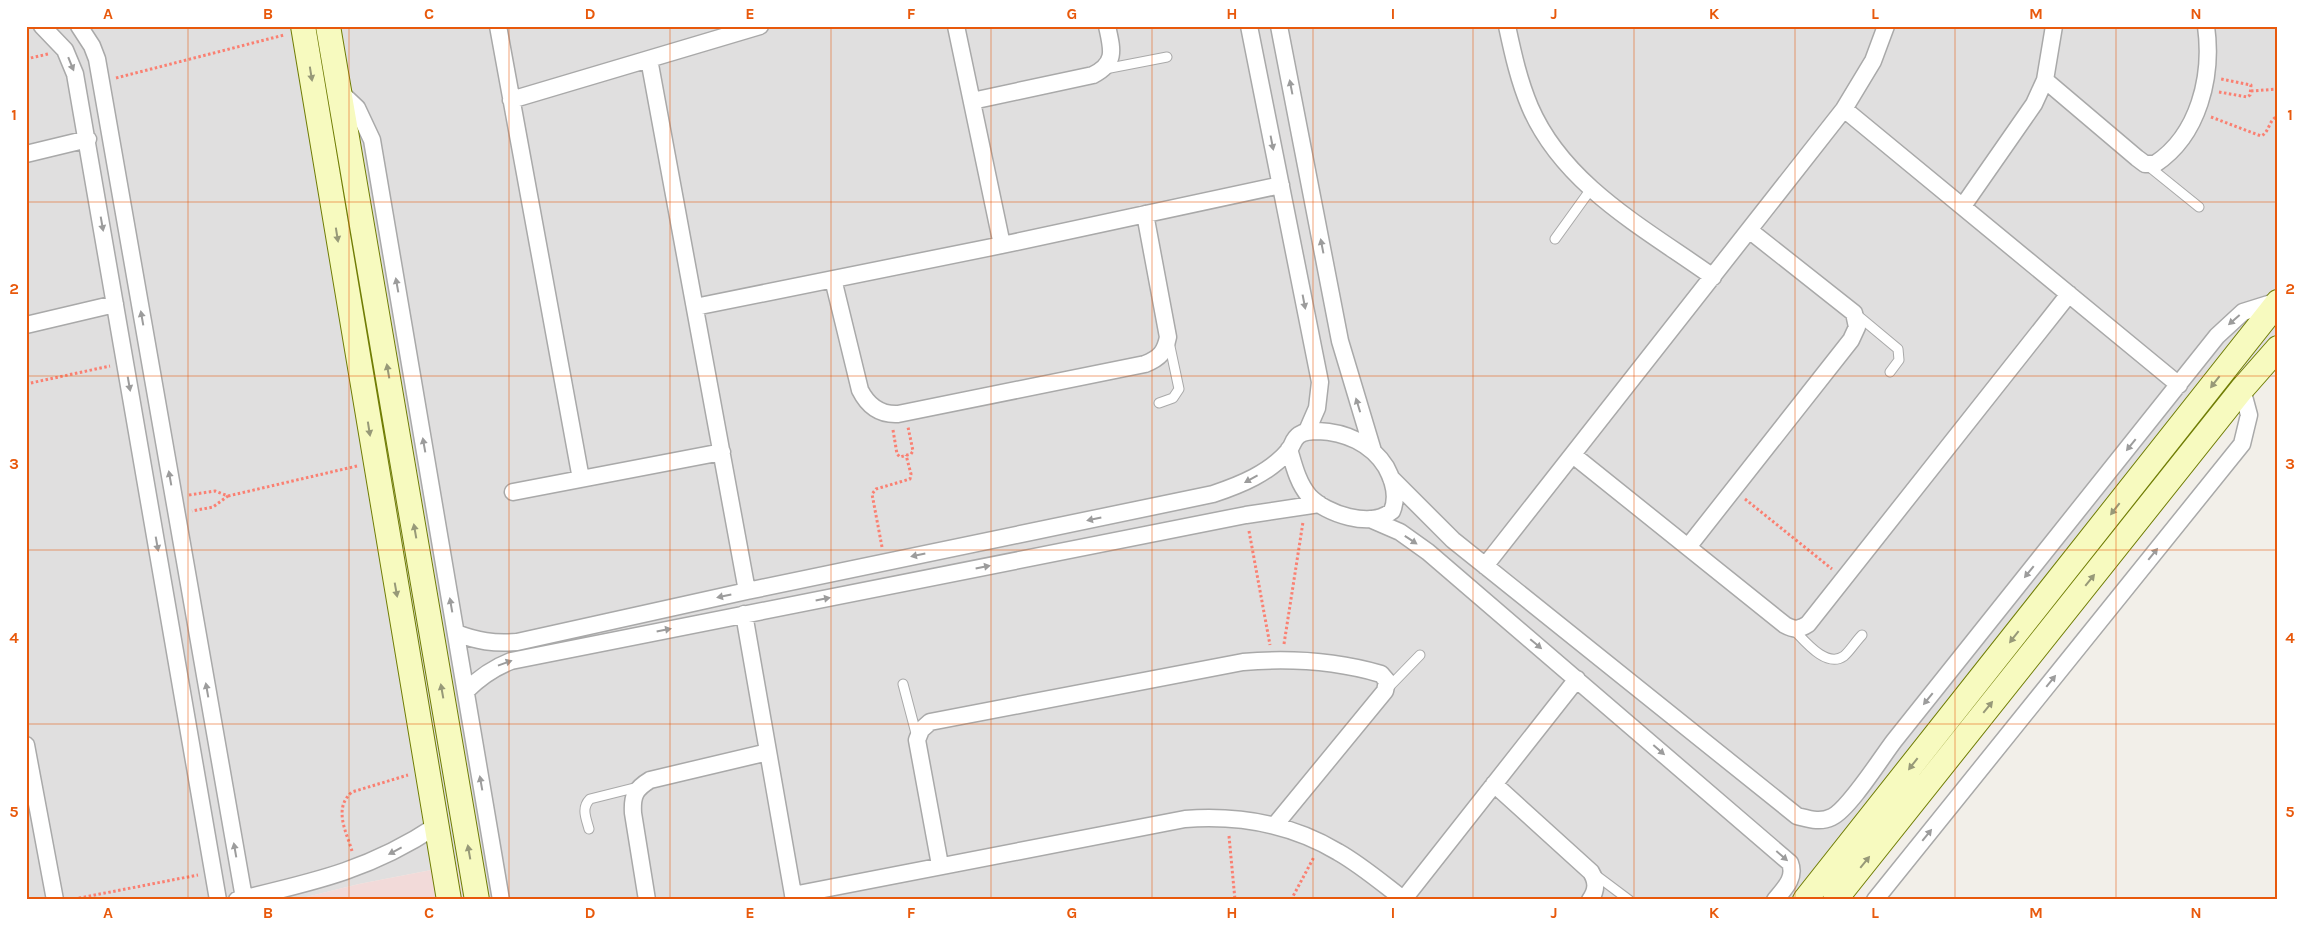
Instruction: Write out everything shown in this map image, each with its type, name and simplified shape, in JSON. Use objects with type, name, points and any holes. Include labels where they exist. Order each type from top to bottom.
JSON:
[{"type":"street","points":[[42,26],[58,40],[71,62],[88,139],[218,900]]},
{"type":"street","points":[[79,26],[92,46],[101,82],[174,497],[240,899],[358,868],[411,842],[436,826]]},
{"type":"street","points":[[328,26],[477,900]]},
{"type":"street","points":[[498,26],[581,479]]},
{"type":"street","points":[[511,100],[760,26]]},
{"type":"street","points":[[956,26],[1002,245]]},
{"type":"street","points":[[972,100],[1093,75],[1105,69],[1111,58],[1107,26]]},
{"type":"street","points":[[1249,26],[1320,382],[1317,408],[1307,431]]},
{"type":"street","points":[[1279,26],[1340,341],[1373,451]]},
{"type":"street","points":[[1507,26],[1519,77],[1531,108],[1552,145],[1568,165],[1591,189],[1712,277]]},
{"type":"street","points":[[1485,566],[1844,109],[1874,61],[1886,26]]},
{"type":"street","points":[[1963,206],[2034,104],[2045,80],[2054,26]]},
{"type":"street","points":[[2045,80],[2144,164],[2155,164],[2176,147],[2196,112],[2205,83],[2206,26]]},
{"type":"street","points":[[303,28],[449,900]]},
{"type":"street","points":[[649,59],[747,591]]},
{"type":"street","points":[[339,91],[357,108],[372,140],[501,900]]},
{"type":"street","points":[[1844,109],[2179,385]]},
{"type":"street","points":[[26,154],[88,139]]},
{"type":"street","points":[[695,307],[1002,245],[1281,185]]},
{"type":"street","points":[[834,279],[860,390],[871,407],[898,413],[1145,364],[1157,359],[1165,349],[1168,337],[1145,214]]},
{"type":"street","points":[[1688,547],[1852,340],[1857,327],[1854,312],[1749,230]]},
{"type":"street","points":[[1573,455],[1792,629],[1801,629],[1808,624],[1844,579],[2068,294]]},
{"type":"street","points":[[456,633],[476,641],[496,644],[517,642],[747,591],[1213,494],[1251,479],[1289,449],[1299,435],[1307,431],[1340,433],[1358,440],[1373,451],[1391,478],[1432,521],[1485,566],[1797,816],[1815,821],[1832,817],[1846,805],[1901,733],[2230,323],[2243,312],[2278,302]]},
{"type":"street","points":[[1805,900],[2278,302]]},
{"type":"street","points":[[26,325],[115,304]]},
{"type":"street","points":[[1835,900],[2242,389],[2278,348]]},
{"type":"street","points":[[1875,900],[2242,444],[2249,415],[2242,389]]},
{"type":"street","points":[[2180,427],[2200,442]]},
{"type":"street","points":[[1289,449],[1312,505]]},
{"type":"street","points":[[513,492],[722,452]]},
{"type":"street","points":[[1367,519],[1379,518],[1392,511],[1395,497],[1391,478]]},
{"type":"street","points":[[466,691],[486,672],[511,661],[1246,515],[1312,505],[1384,524],[1414,541],[1577,678],[1790,863],[1792,870],[1791,879],[1775,900]]},
{"type":"street","points":[[744,614],[793,898],[940,866],[1185,819],[1227,818],[1275,826],[1322,843],[1340,853],[1403,899],[1577,678]]},
{"type":"street","points":[[940,866],[917,740],[921,730],[930,722],[1243,662],[1277,660],[1318,661],[1381,674],[1387,681],[1385,691],[1275,826]]},
{"type":"street","points":[[26,745],[29,782],[55,900]]},
{"type":"street","points":[[648,900],[633,813],[632,800],[638,787],[650,780],[768,752]]},
{"type":"street","points":[[1494,784],[1591,872],[1595,879],[1596,887],[1590,900]]},
{"type":"lane","points":[[1105,69],[1167,57]]},
{"type":"lane","points":[[2144,164],[2198,207]]},
{"type":"lane","points":[[1555,239],[1591,189]]},
{"type":"lane","points":[[1854,312],[1898,349],[1899,360],[1890,372]]},
{"type":"lane","points":[[1159,403],[1173,398],[1179,389],[1168,337]]},
{"type":"lane","points":[[1792,629],[1827,659],[1836,659],[1844,656],[1862,635]]},
{"type":"lane","points":[[1385,691],[1420,655]]},
{"type":"lane","points":[[903,684],[917,740]]},
{"type":"lane","points":[[589,829],[584,810],[585,803],[590,799],[638,787]]},
{"type":"lane","points":[[1591,872],[1629,900]]},
{"type":"path","points":[[101,82],[303,28]]},
{"type":"path","points":[[2205,83],[2247,83],[2251,85],[2251,91],[2249,96],[2245,98],[2205,83]]},
{"type":"path","points":[[2251,91],[2278,89]]},
{"type":"path","points":[[2196,112],[2261,136],[2266,133],[2271,120],[2278,116]]},
{"type":"path","points":[[26,384],[126,362]]},
{"type":"path","points":[[898,413],[913,449],[911,454],[897,456],[898,413]]},
{"type":"path","points":[[885,562],[872,494],[876,489],[910,479],[911,474],[906,455]]},
{"type":"path","points":[[176,514],[213,507],[228,496],[375,462]]},
{"type":"path","points":[[1733,489],[1844,579]]},
{"type":"path","points":[[174,497],[215,491],[228,496]]},
{"type":"path","points":[[1277,660],[1312,505]]},
{"type":"path","points":[[1246,515],[1277,660]]},
{"type":"path","points":[[358,868],[341,812],[346,797],[352,792],[427,769]]},
{"type":"path","points":[[1227,818],[1234,900]]},
{"type":"path","points":[[1291,900],[1322,843]]},
{"type":"path","points":[[69,900],[214,872]]},
{"type":"shaded area","points":[[26,26],[2278,26],[2278,331],[2247,365],[1821,900],[463,900],[457,865],[359,884],[294,900],[26,900]]},
{"type":"shaded area","points":[[457,865],[463,900],[294,900],[359,884]]}]
